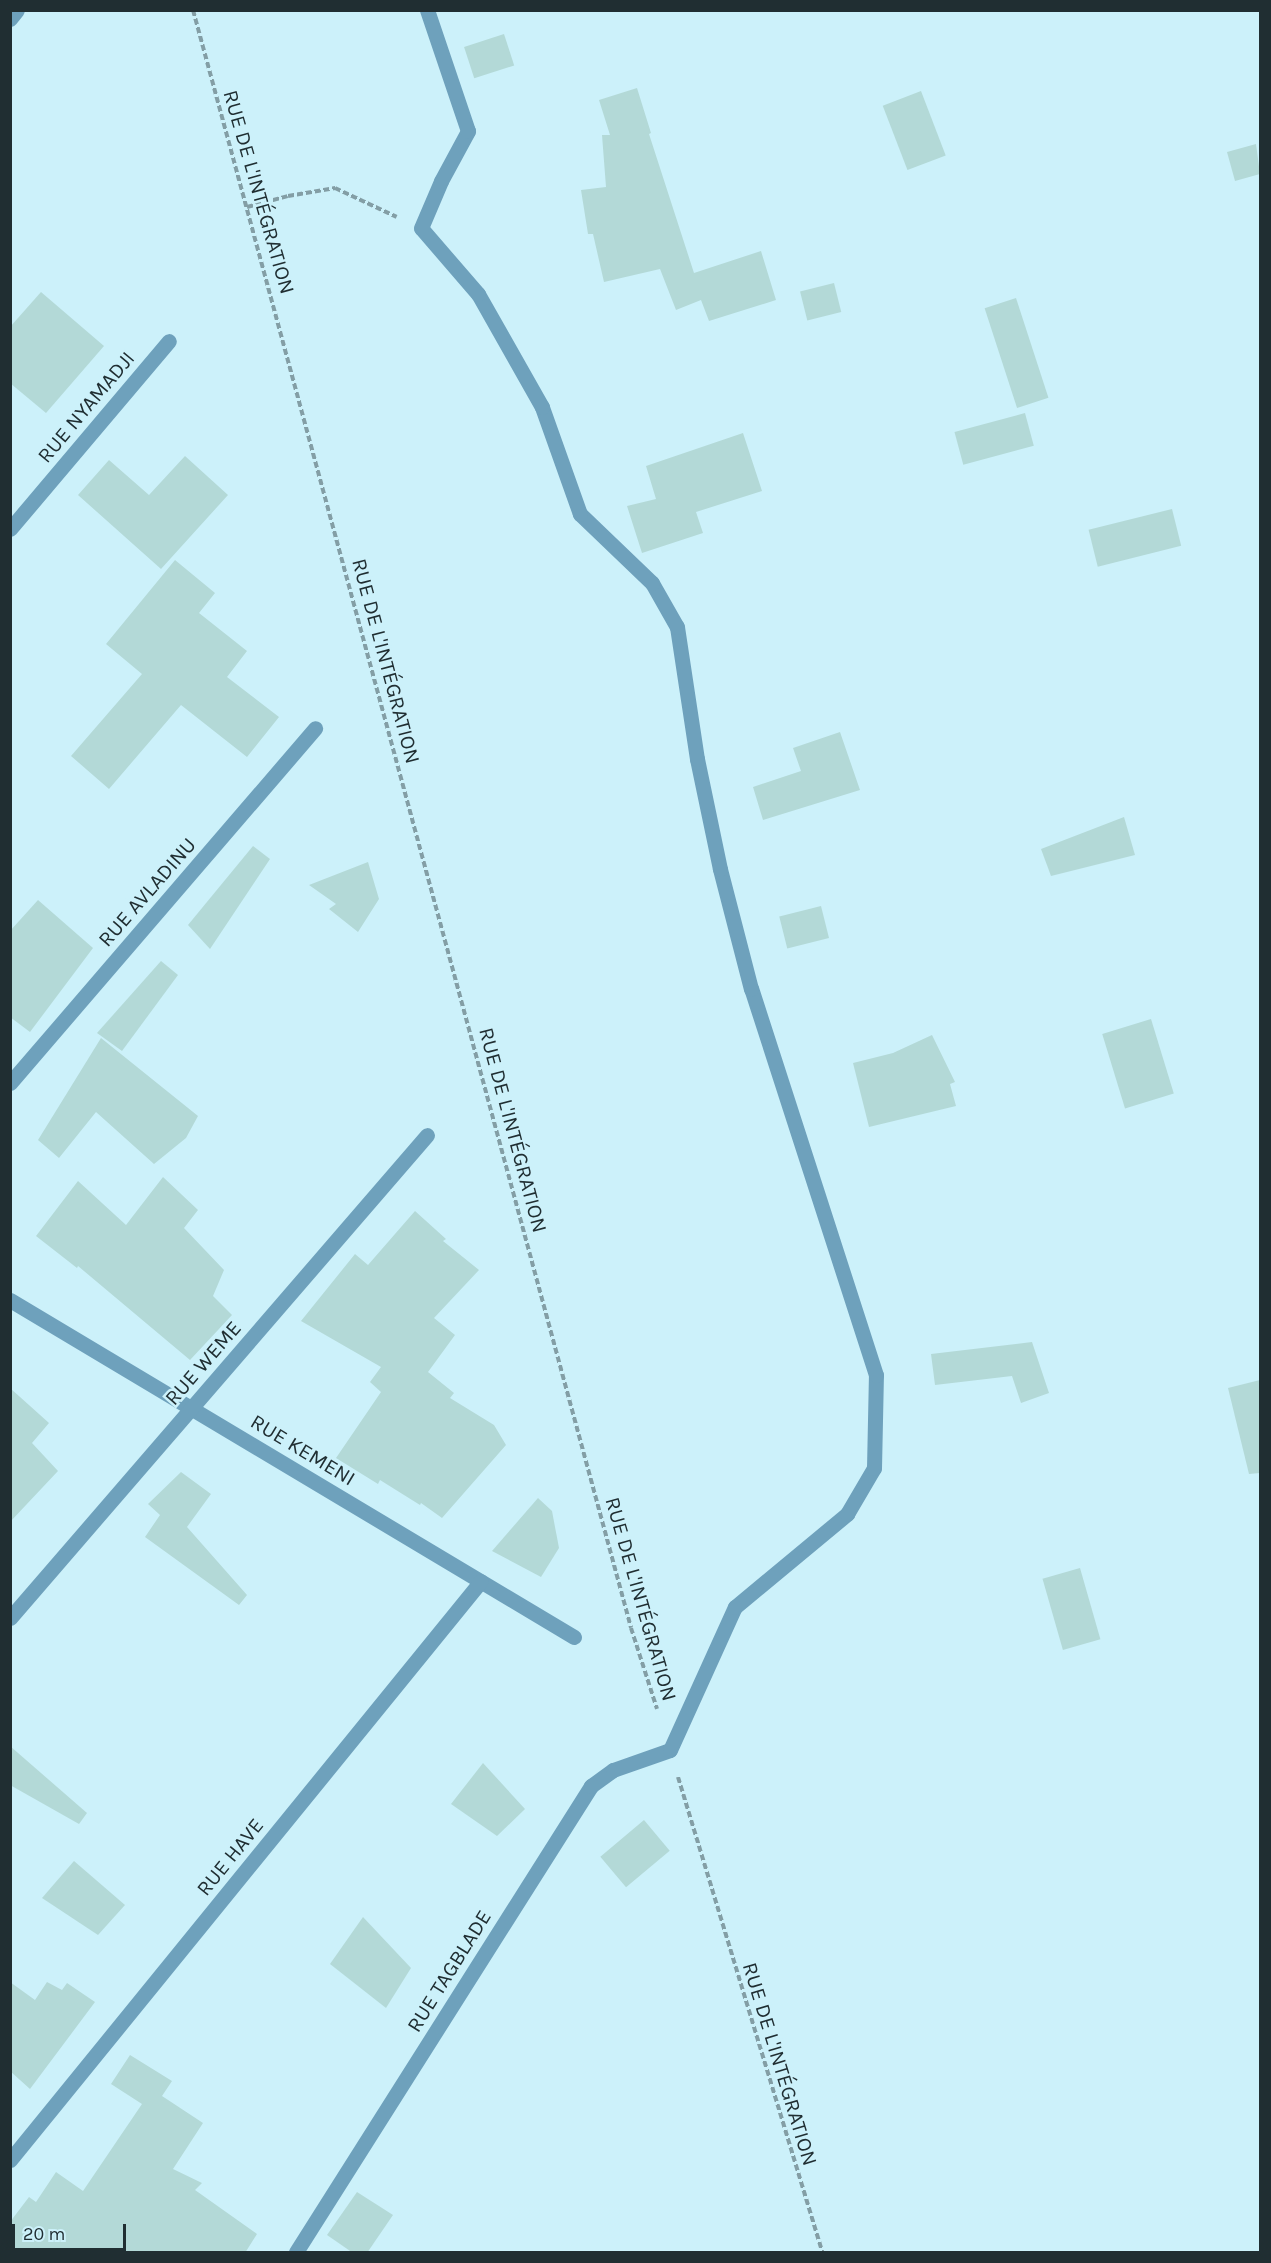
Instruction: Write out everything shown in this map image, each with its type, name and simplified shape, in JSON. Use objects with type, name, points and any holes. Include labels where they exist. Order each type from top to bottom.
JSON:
[{"type":"street","points":[[10,19],[17,10]]},
{"type":"street","points":[[427,10],[468,131],[441,182],[421,228],[478,294],[542,407],[580,514],[652,584],[677,627],[697,759],[720,869],[751,989],[798,1142],[876,1375],[874,1468],[847,1514],[735,1607],[670,1750]]},
{"type":"street","name":"RUE NYAMADJI","points":[[10,529],[170,341]]},
{"type":"street","name":"RUE AVLADINU","points":[[10,1083],[315,728]]},
{"type":"street","name":"RUE WEME","points":[[10,1618],[427,1135]]},
{"type":"street","name":"RUE KEMENI","points":[[10,1300],[574,1637]]},
{"type":"street","name":"RUE HAVE","points":[[10,2160],[481,1581]]},
{"type":"street","name":"RUE TAGBLADE","points":[[296,2253],[591,1786],[613,1770],[670,1750]]},
{"type":"path","name":"RUE DE L'INTÉGRATION","points":[[193,10],[628,1617],[822,2253]]},
{"type":"path","points":[[247,207],[288,196],[335,188],[421,228]]},
{"type":"building","points":[[504,34],[514,65],[474,78],[464,47]]},
{"type":"building","points":[[637,88],[651,133],[649,134],[694,273],[761,251],[776,300],[709,321],[701,300],[676,310],[660,269],[604,282],[593,234],[588,234],[581,190],[606,187],[602,135],[610,135],[599,100]]},
{"type":"building","points":[[921,91],[946,155],[907,170],[883,106]]},
{"type":"building","points":[[1256,144],[1260,174],[1235,181],[1227,152]]},
{"type":"building","points":[[834,283],[841,312],[807,321],[800,291]]},
{"type":"building","points":[[41,292],[104,346],[46,413],[10,383],[10,327]]},
{"type":"building","points":[[1016,298],[1048,398],[1017,408],[985,308]]},
{"type":"building","points":[[1025,413],[1034,446],[963,465],[954,432]]},
{"type":"building","points":[[743,433],[762,491],[696,512],[703,533],[642,553],[627,506],[656,499],[646,466]]},
{"type":"building","points":[[185,456],[228,495],[161,569],[78,495],[109,460],[149,495]]},
{"type":"building","points":[[1172,509],[1181,546],[1098,567],[1089,530]]},
{"type":"building","points":[[175,560],[215,593],[199,613],[247,651],[227,677],[279,717],[247,757],[181,705],[109,789],[71,756],[142,674],[106,644]]},
{"type":"building","points":[[840,732],[860,790],[763,820],[753,787],[801,771],[793,748]]},
{"type":"building","points":[[1124,817],[1135,855],[1051,876],[1041,849]]},
{"type":"building","points":[[253,846],[270,859],[210,949],[188,925]]},
{"type":"building","points":[[368,862],[379,899],[358,932],[329,909],[336,904],[309,885]]},
{"type":"building","points":[[38,900],[93,948],[30,1032],[10,1017],[10,931]]},
{"type":"building","points":[[821,906],[829,938],[787,948],[779,916]]},
{"type":"building","points":[[161,961],[178,975],[122,1051],[97,1033]]},
{"type":"building","points":[[1151,1019],[1174,1094],[1125,1109],[1102,1034]]},
{"type":"building","points":[[932,1035],[955,1082],[950,1084],[956,1106],[869,1127],[853,1063],[893,1053]]},
{"type":"building","points":[[101,1038],[198,1116],[186,1138],[154,1164],[96,1112],[59,1158],[38,1140]]},
{"type":"building","points":[[163,1177],[198,1210],[184,1228],[224,1270],[213,1296],[232,1315],[190,1360],[78,1266],[77,1268],[36,1236],[78,1181],[126,1225]]},
{"type":"building","points":[[415,1211],[446,1239],[443,1241],[479,1270],[434,1318],[455,1335],[428,1372],[454,1393],[450,1398],[494,1425],[506,1445],[442,1518],[421,1503],[420,1505],[380,1480],[378,1484],[336,1458],[381,1392],[370,1382],[381,1367],[301,1321],[355,1254],[368,1265]]},
{"type":"building","points":[[1032,1342],[1049,1393],[1021,1403],[1012,1376],[935,1385],[931,1354]]},
{"type":"building","points":[[1260,1380],[1260,1473],[1249,1474],[1228,1388]]},
{"type":"building","points":[[10,1388],[49,1423],[32,1443],[58,1471],[10,1522]]},
{"type":"building","points":[[181,1472],[211,1494],[187,1527],[247,1595],[239,1605],[145,1537],[160,1515],[148,1504]]},
{"type":"building","points":[[538,1498],[552,1511],[559,1548],[541,1577],[492,1551]]},
{"type":"building","points":[[1080,1568],[1100,1639],[1063,1650],[1043,1579]]},
{"type":"building","points":[[10,1746],[87,1813],[79,1824],[10,1785]]},
{"type":"building","points":[[483,1763],[525,1809],[497,1836],[451,1804]]},
{"type":"building","points":[[644,1820],[670,1851],[626,1887],[600,1857]]},
{"type":"building","points":[[74,1861],[125,1905],[98,1935],[42,1898]]},
{"type":"building","points":[[363,1917],[411,1968],[386,2008],[330,1964]]},
{"type":"building","points":[[10,1982],[35,2000],[47,1982],[62,1990],[67,1983],[95,2002],[30,2089],[10,2071]]},
{"type":"building","points":[[130,2055],[172,2081],[162,2096],[203,2123],[173,2169],[202,2183],[195,2190],[257,2234],[245,2253],[10,2253],[10,2222],[29,2197],[36,2202],[56,2172],[83,2191],[142,2104],[111,2084]]},
{"type":"building","points":[[357,2192],[393,2215],[367,2253],[353,2253],[327,2235]]}]
